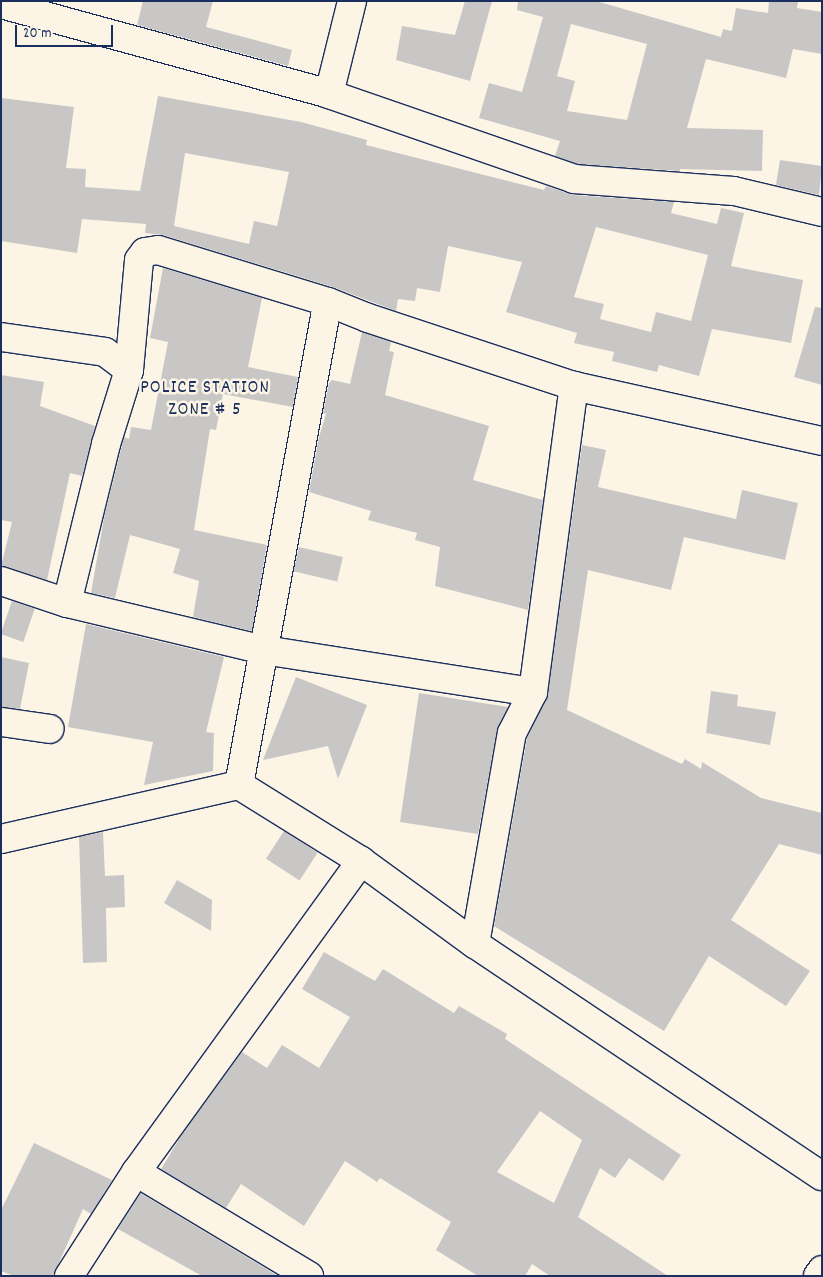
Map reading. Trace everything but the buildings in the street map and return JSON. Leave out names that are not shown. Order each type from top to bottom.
[{"type":"street","points":[[329,94],[352,1]]},
{"type":"street","points":[[1,4],[329,94],[574,179],[734,191],[822,212]]},
{"type":"street","points":[[67,603],[106,444],[129,370],[139,260],[145,252],[158,250],[328,302],[368,318],[574,386],[822,441]]},
{"type":"street","points":[[239,785],[328,302]]},
{"type":"street","points":[[1,336],[105,352],[129,370]]},
{"type":"street","points":[[476,944],[512,733],[533,692],[574,386]]},
{"type":"street","points":[[1,581],[67,603],[264,650],[533,692]]},
{"type":"street","points":[[1,722],[50,729]]},
{"type":"street","points":[[1,840],[239,785],[361,861],[476,944],[822,1176]]},
{"type":"street","points":[[68,1276],[136,1172],[361,861]]},
{"type":"street","points":[[136,1172],[309,1276]]},
{"type":"street","points":[[818,1276],[822,1270]]},
{"type":"district","name":"POLICE STATION ZONE # 5","points":[[205,400]]}]
